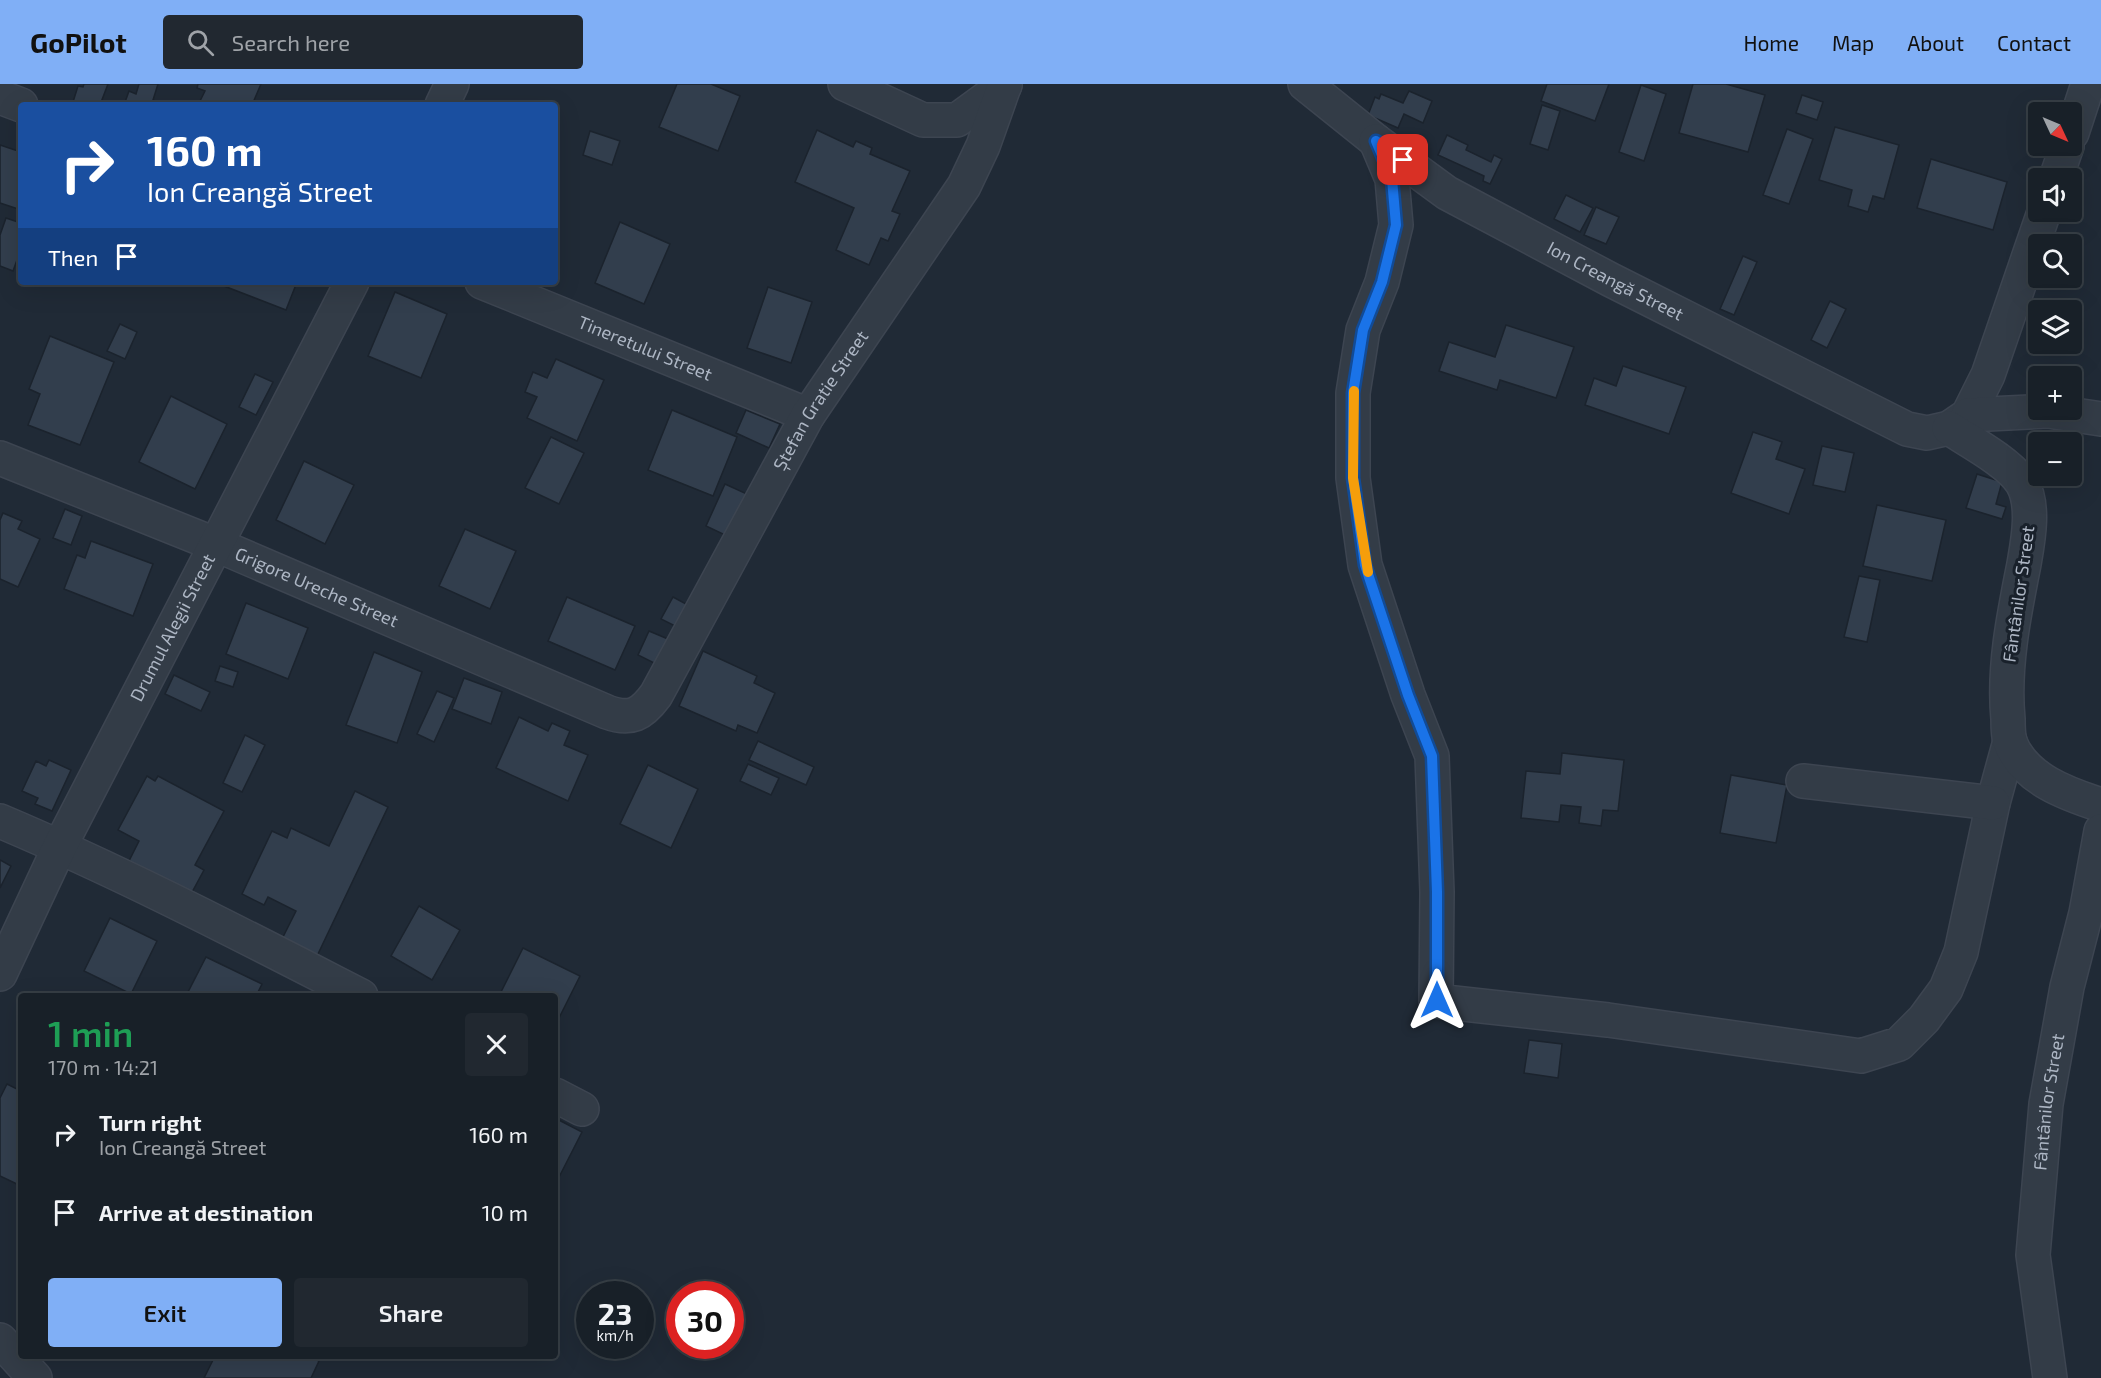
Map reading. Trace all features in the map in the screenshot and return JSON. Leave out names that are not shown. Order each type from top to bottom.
[{"type":"street","points":[[443,102],[452,84]]},
{"type":"street","points":[[845,84],[923,120],[957,120],[1005,85]]},
{"type":"street","points":[[2082,102],[2088,84]]},
{"type":"street","name":"Ștefan Gratie Street","points":[[633,715],[645,709],[656,695],[808,415],[964,186],[983,146],[1005,85]]},
{"type":"street","name":"Ion Creangă Street","points":[[1324,90],[1376,141],[1447,193],[1622,285],[1907,429],[1927,433],[1959,421],[2048,411],[2101,419]]},
{"type":"street","points":[[0,98],[18,104]]},
{"type":"street","points":[[1376,141],[1392,179],[1396,225],[1382,282],[1363,330],[1353,393],[1353,478],[1365,565],[1408,695],[1432,756],[1437,892],[1437,1000],[1608,1020],[1861,1056],[1899,1044],[1924,1019],[1946,988],[1961,952],[1993,803],[2010,741]]},
{"type":"street","points":[[1959,421],[1988,375],[2041,222]]},
{"type":"street","name":"Drumul Alegii Street","points":[[0,974],[60,846],[218,545],[350,285]]},
{"type":"street","name":"Tineretului Street","points":[[489,285],[808,415]]},
{"type":"street","name":"Fântânilor Street","points":[[1959,421],[2022,483],[2029,507],[2029,536],[2015,609],[2006,695],[2010,741],[2023,763],[2048,784],[2072,796],[2101,805]]},
{"type":"street","name":"Grigore Ureche Street","points":[[0,458],[218,545],[607,712],[617,716],[633,715]]},
{"type":"street","points":[[1803,781],[1993,803]]},
{"type":"street","points":[[0,821],[60,846],[355,993]]},
{"type":"street","name":"Fântânilor Street","points":[[2050,1378],[2033,1255],[2046,1104],[2067,987],[2086,913],[2101,831]]},
{"type":"street","points":[[0,1340],[35,1378]]},
{"type":"building","points":[[84,84],[108,84],[101,102],[73,102],[78,86],[83,87]]},
{"type":"building","points":[[139,84],[158,84],[153,100],[158,102],[125,102],[129,91],[136,94]]},
{"type":"building","points":[[198,84],[261,84],[253,102],[200,102],[205,91],[197,88]]},
{"type":"building","points":[[677,84],[711,84],[740,96],[718,151],[659,127]]},
{"type":"building","points":[[1547,84],[1609,84],[1595,121],[1541,101]]},
{"type":"building","points":[[1693,84],[1726,84],[1765,95],[1748,152],[1679,133]]},
{"type":"building","points":[[1641,85],[1666,94],[1644,161],[1619,152]]},
{"type":"building","points":[[1409,91],[1432,101],[1423,123],[1404,114],[1398,128],[1368,115],[1375,97],[1379,99],[1381,94],[1403,103]]},
{"type":"building","points":[[1802,95],[1823,102],[1817,120],[1796,113]]},
{"type":"building","points":[[1542,105],[1560,111],[1548,150],[1530,144]]},
{"type":"building","points":[[1835,127],[1899,145],[1884,199],[1873,196],[1868,212],[1848,206],[1852,190],[1819,180]]},
{"type":"building","points":[[1787,129],[1813,139],[1789,204],[1763,195]]},
{"type":"building","points":[[817,130],[853,147],[856,141],[872,148],[870,154],[910,171],[892,211],[900,214],[888,241],[881,238],[869,265],[836,250],[854,208],[795,182]]},
{"type":"building","points":[[590,131],[620,141],[612,165],[583,155]]},
{"type":"building","points":[[1447,135],[1468,145],[1466,150],[1491,162],[1494,155],[1502,159],[1490,184],[1483,181],[1484,176],[1438,155]]},
{"type":"building","points":[[0,145],[18,151],[18,209],[0,203]]},
{"type":"building","points":[[1931,159],[2007,182],[1993,230],[1917,208]]},
{"type":"building","points":[[1566,195],[1593,208],[1580,232],[1554,219]]},
{"type":"building","points":[[1596,207],[1619,217],[1606,244],[1584,235]]},
{"type":"building","points":[[6,218],[18,222],[18,257],[13,271],[0,266],[0,235]]},
{"type":"building","points":[[620,222],[670,244],[644,304],[595,283]]},
{"type":"building","points":[[1743,256],[1757,262],[1734,315],[1720,309]]},
{"type":"building","points":[[224,285],[296,285],[286,310]]},
{"type":"building","points":[[768,287],[812,302],[791,363],[747,348]]},
{"type":"building","points":[[395,292],[447,314],[421,378],[368,356]]},
{"type":"building","points":[[1830,301],[1846,309],[1827,348],[1811,340]]},
{"type":"building","points":[[120,324],[137,332],[125,359],[107,351]]},
{"type":"building","points":[[1506,325],[1574,347],[1556,398],[1500,380],[1497,390],[1439,371],[1449,342],[1495,357]]},
{"type":"building","points":[[50,336],[114,362],[80,445],[28,425],[40,394],[29,389]]},
{"type":"building","points":[[556,359],[604,380],[577,441],[527,418],[537,397],[525,392],[533,372],[547,378]]},
{"type":"building","points":[[1623,366],[1686,387],[1669,434],[1585,405],[1594,378],[1616,386]]},
{"type":"building","points":[[255,374],[273,382],[256,415],[239,407]]},
{"type":"building","points":[[171,396],[227,424],[195,489],[139,462]]},
{"type":"building","points":[[672,410],[737,437],[713,496],[648,470]]},
{"type":"building","points":[[746,410],[780,424],[769,448],[736,433]]},
{"type":"building","points":[[1753,432],[1782,442],[1776,459],[1805,469],[1789,514],[1731,493]]},
{"type":"building","points":[[551,437],[584,453],[559,504],[525,488]]},
{"type":"building","points":[[1822,446],[1854,453],[1845,492],[1813,485]]},
{"type":"building","points":[[304,461],[354,485],[325,544],[276,520]]},
{"type":"building","points":[[1977,474],[2002,482],[1996,504],[2006,507],[2002,519],[1966,508]]},
{"type":"building","points":[[725,484],[747,494],[727,536],[706,526]]},
{"type":"building","points":[[1877,505],[1946,520],[1932,581],[1863,566]]},
{"type":"building","points":[[65,509],[82,516],[71,545],[53,538]]},
{"type":"building","points":[[3,513],[22,521],[18,529],[40,539],[18,587],[0,579],[0,520]]},
{"type":"building","points":[[465,529],[516,551],[490,609],[439,586]]},
{"type":"building","points":[[91,541],[153,564],[133,616],[64,589],[77,555],[85,558]]},
{"type":"building","points":[[1859,576],[1880,580],[1867,642],[1844,637]]},
{"type":"building","points":[[567,597],[635,626],[615,670],[548,641]]},
{"type":"building","points":[[673,597],[688,605],[677,627],[661,619]]},
{"type":"building","points":[[246,603],[308,628],[288,679],[226,654]]},
{"type":"building","points":[[649,631],[668,639],[656,664],[638,655]]},
{"type":"building","points":[[703,651],[757,676],[754,683],[775,693],[757,733],[738,725],[736,731],[679,706]]},
{"type":"building","points":[[374,652],[422,672],[397,743],[346,725]]},
{"type":"building","points":[[220,666],[238,672],[233,687],[215,681]]},
{"type":"building","points":[[174,675],[210,692],[201,711],[165,694]]},
{"type":"building","points":[[464,678],[502,692],[491,724],[452,709]]},
{"type":"building","points":[[437,691],[454,698],[434,742],[417,734]]},
{"type":"building","points":[[519,717],[548,731],[552,723],[570,731],[564,745],[588,755],[568,801],[496,768]]},
{"type":"building","points":[[245,735],[265,745],[242,792],[223,783]]},
{"type":"building","points":[[758,741],[814,767],[806,785],[749,760]]},
{"type":"building","points":[[1562,753],[1624,760],[1618,811],[1603,810],[1601,826],[1579,823],[1581,807],[1561,805],[1559,822],[1521,818],[1526,771],[1560,774]]},
{"type":"building","points":[[49,760],[71,770],[52,811],[35,804],[38,798],[22,791],[36,761],[46,766]]},
{"type":"building","points":[[748,764],[779,778],[771,795],[740,781]]},
{"type":"building","points":[[648,765],[698,789],[671,848],[620,824]]},
{"type":"building","points":[[1731,775],[1787,785],[1776,843],[1720,833]]},
{"type":"building","points":[[147,776],[155,781],[158,776],[224,811],[195,865],[204,870],[191,894],[129,861],[139,841],[118,830]]},
{"type":"building","points":[[355,791],[388,807],[317,956],[282,939],[296,911],[268,897],[264,905],[242,894],[272,831],[287,838],[291,828],[329,846]]},
{"type":"building","points":[[0,860],[11,866],[0,888]]},
{"type":"building","points":[[419,906],[460,930],[432,980],[391,956]]},
{"type":"building","points":[[110,918],[157,941],[131,993],[84,971]]},
{"type":"building","points":[[523,948],[580,976],[558,1020],[558,993],[500,993]]},
{"type":"building","points":[[206,957],[262,984],[258,993],[188,993]]},
{"type":"building","points":[[1529,1040],[1562,1044],[1558,1078],[1524,1073]]},
{"type":"building","points":[[7,1084],[18,1090],[18,1185],[0,1176],[0,1098]]},
{"type":"building","points":[[558,1120],[582,1132],[558,1179]]},
{"type":"building","points":[[214,1359],[315,1359],[319,1361],[311,1378],[204,1378]]},
{"type":"slow traffic","points":[[1354,391],[1353,478],[1365,565],[1368,572]]},
{"type":"route","points":[[1403,160],[1376,141],[1392,179],[1396,225],[1382,282],[1363,330],[1353,393],[1353,478],[1365,565],[1408,695],[1432,756],[1437,892],[1437,1000]]}]
